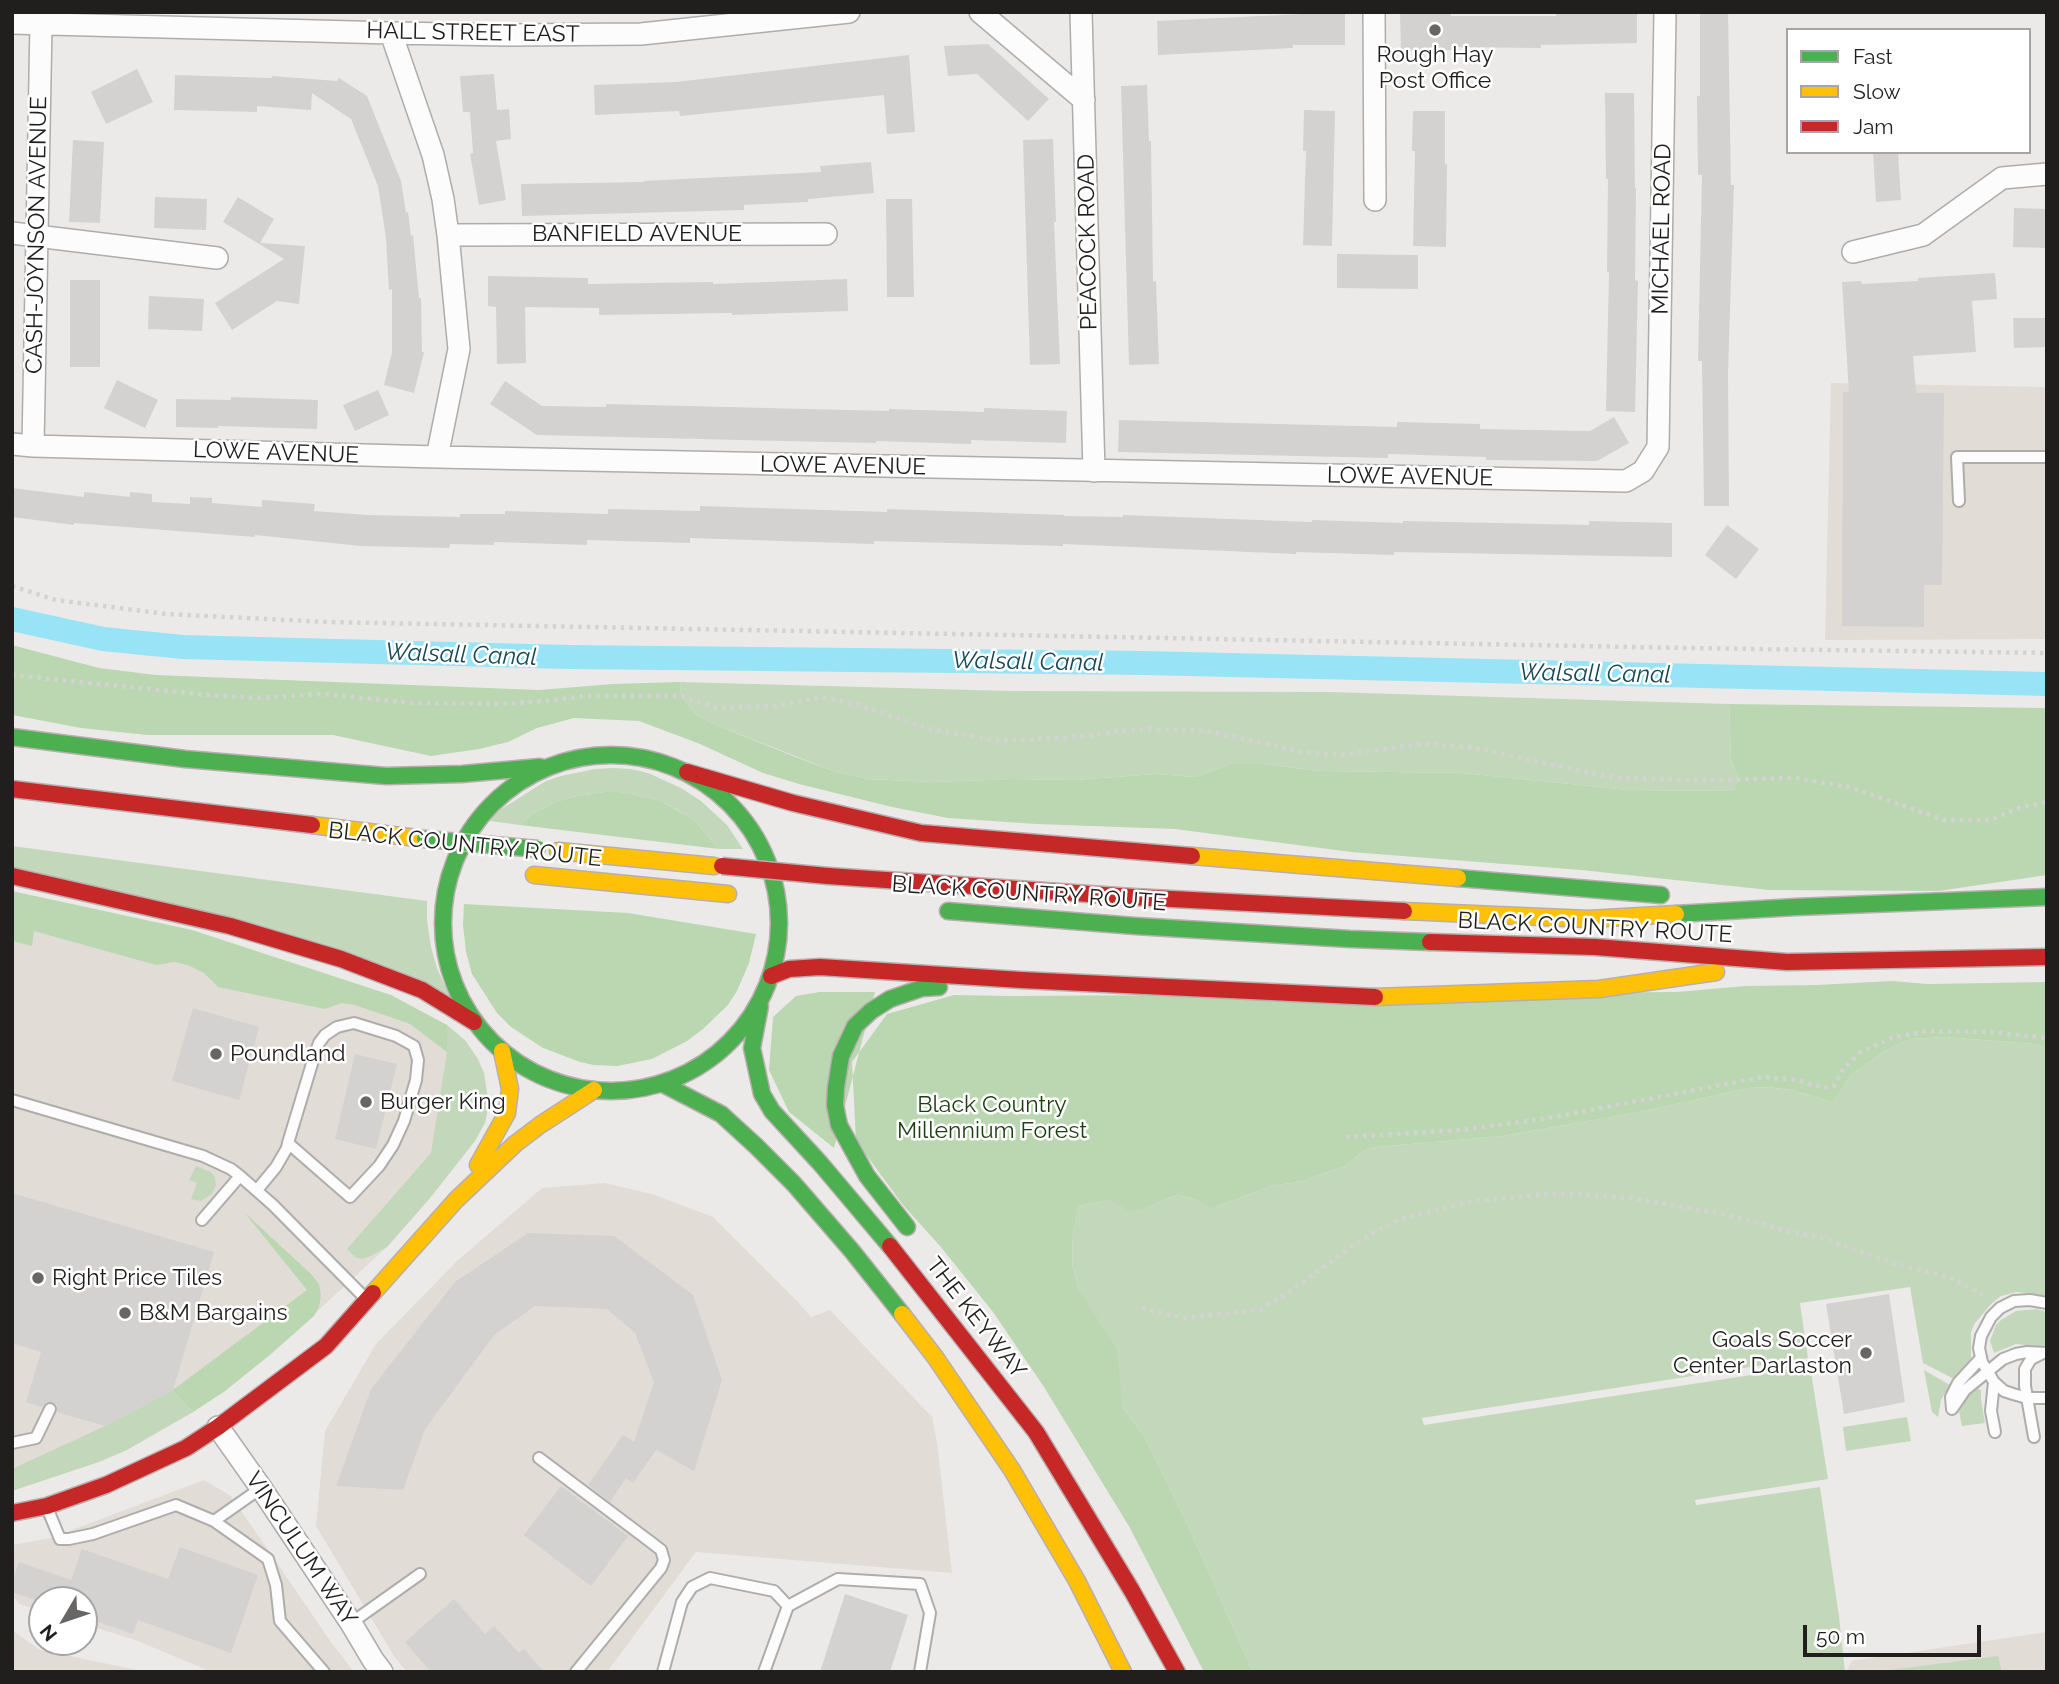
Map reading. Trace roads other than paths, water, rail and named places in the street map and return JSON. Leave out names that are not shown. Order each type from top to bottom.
[{"type":"main road","points":[[12,737],[185,759],[386,776],[462,774],[550,766],[590,755],[616,754],[658,761],[793,803],[921,833],[1796,906]]},
{"type":"main road","points":[[550,766],[523,779],[492,803],[460,847],[444,897],[443,939],[453,981],[461,999],[476,1023],[502,1051],[548,1079],[594,1090],[617,1091],[662,1083],[691,1071],[713,1057],[749,1020],[771,976],[779,922],[769,864],[761,846],[730,803],[687,772]]},
{"type":"main road","name":"BLACK COUNTRY ROUTE","points":[[12,789],[425,839],[828,876],[1174,900],[1589,919],[1796,906],[2047,897]]},
{"type":"main road","name":"BLACK COUNTRY ROUTE","points":[[434,864],[472,869]]},
{"type":"main road","name":"BLACK COUNTRY ROUTE","points":[[528,874],[735,894]]},
{"type":"main road","points":[[12,876],[230,926],[341,959],[422,990],[476,1023]]},
{"type":"main road","points":[[767,897],[793,899]]},
{"type":"main road","name":"BLACK COUNTRY ROUTE","points":[[929,909],[1149,927],[1350,939],[1595,947],[1787,962],[2047,957]]},
{"type":"main road","points":[[771,976],[789,970],[820,967],[1370,997],[1598,989],[1787,962]]},
{"type":"main road","points":[[918,1241],[867,1176],[839,1125],[835,1105],[841,1056],[855,1026],[890,999],[922,988],[1021,980]]},
{"type":"main road","name":"THE KEYWAY","points":[[761,999],[752,1048],[762,1094],[772,1111],[820,1163],[916,1277],[1035,1432],[1132,1591],[1177,1672]]},
{"type":"main road","points":[[456,1200],[507,1113],[510,1089],[502,1051]]},
{"type":"main road","points":[[662,1083],[721,1114],[794,1184],[852,1251],[935,1357],[1012,1470],[1077,1581],[1123,1672]]},
{"type":"main road","points":[[12,1513],[47,1506],[106,1485],[186,1448],[218,1427],[326,1346],[456,1200],[515,1144],[594,1090]]},
{"type":"main road","points":[[1012,1377],[1035,1432]]},
{"type":"street","name":"HALL STREET EAST","points":[[12,23],[391,33],[641,34],[722,19],[849,12]]},
{"type":"street","points":[[980,12],[1084,100]]},
{"type":"street","name":"PEACOCK ROAD","points":[[1081,12],[1094,471]]},
{"type":"street","points":[[1374,12],[1375,200]]},
{"type":"street","name":"MICHAEL ROAD","points":[[1658,447],[1665,12]]},
{"type":"street","name":"CASH-JOYNSON AVENUE","points":[[22,445],[36,235],[41,24]]},
{"type":"street","points":[[391,33],[433,155],[448,235],[459,349],[437,457]]},
{"type":"street","points":[[1853,252],[1923,235],[2002,178],[2047,174]]},
{"type":"street","points":[[12,233],[217,258]]},
{"type":"street","name":"BANFIELD AVENUE","points":[[448,235],[826,233]]},
{"type":"street","name":"LOWE AVENUE","points":[[22,445],[437,457],[1626,481],[1643,471],[1658,447]]},
{"type":"street","name":"VINCULUM WAY","points":[[218,1427],[382,1672]]},
{"type":"lane","points":[[1959,501],[1958,457],[2047,457]]},
{"type":"lane","points":[[257,1190],[276,1167],[288,1143],[316,1050],[325,1035],[337,1027],[354,1023],[396,1036],[414,1046],[418,1060],[416,1080],[404,1121],[393,1146],[379,1166],[350,1197],[288,1143]]},
{"type":"lane","points":[[12,1100],[203,1156],[231,1169],[257,1190],[367,1301]]},
{"type":"lane","points":[[202,1220],[240,1176]]},
{"type":"lane","points":[[2047,1303],[2014,1301],[2000,1308],[1985,1327],[1979,1348],[1986,1371],[2004,1391],[2027,1398],[2047,1398]]},
{"type":"lane","points":[[1981,1358],[1958,1383],[1951,1397],[1952,1409],[1965,1390],[2003,1359],[2027,1352],[2045,1353]]},
{"type":"lane","points":[[2034,1437],[2025,1369],[2031,1359],[2045,1353]]},
{"type":"lane","points":[[1994,1381],[1991,1411],[1995,1432]]},
{"type":"lane","points":[[12,1443],[36,1438],[50,1409]]},
{"type":"lane","points":[[539,1458],[661,1550],[664,1560],[661,1568],[576,1672]]},
{"type":"lane","points":[[214,1521],[261,1488]]},
{"type":"lane","points":[[47,1506],[60,1539],[93,1534],[176,1504],[214,1521],[268,1559],[276,1585],[280,1621],[324,1672]]},
{"type":"lane","points":[[351,1623],[420,1574]]},
{"type":"lane","points":[[663,1672],[682,1602],[692,1587],[709,1578],[774,1591],[788,1606]]},
{"type":"lane","points":[[764,1672],[788,1606],[838,1579],[920,1584],[930,1613],[919,1672]]},
{"type":"waterway","name":"Walsall Canal","points":[[12,619],[103,639],[183,647],[569,657],[1144,663],[2047,684]]},
{"type":"place","name":"Rough Hay Post Office","points":[[1435,30]]},
{"type":"place","name":"Poundland","points":[[216,1054]]},
{"type":"place","name":"Burger King","points":[[366,1102]]},
{"type":"place","name":"Right Price Tiles","points":[[38,1278]]},
{"type":"place","name":"B&M Bargains","points":[[125,1313]]},
{"type":"place","name":"Goals Soccer Center Darlaston","points":[[1866,1353]]},
{"type":"park label","name":"Black Country Millennium Forest","points":[[992,1118]]}]
